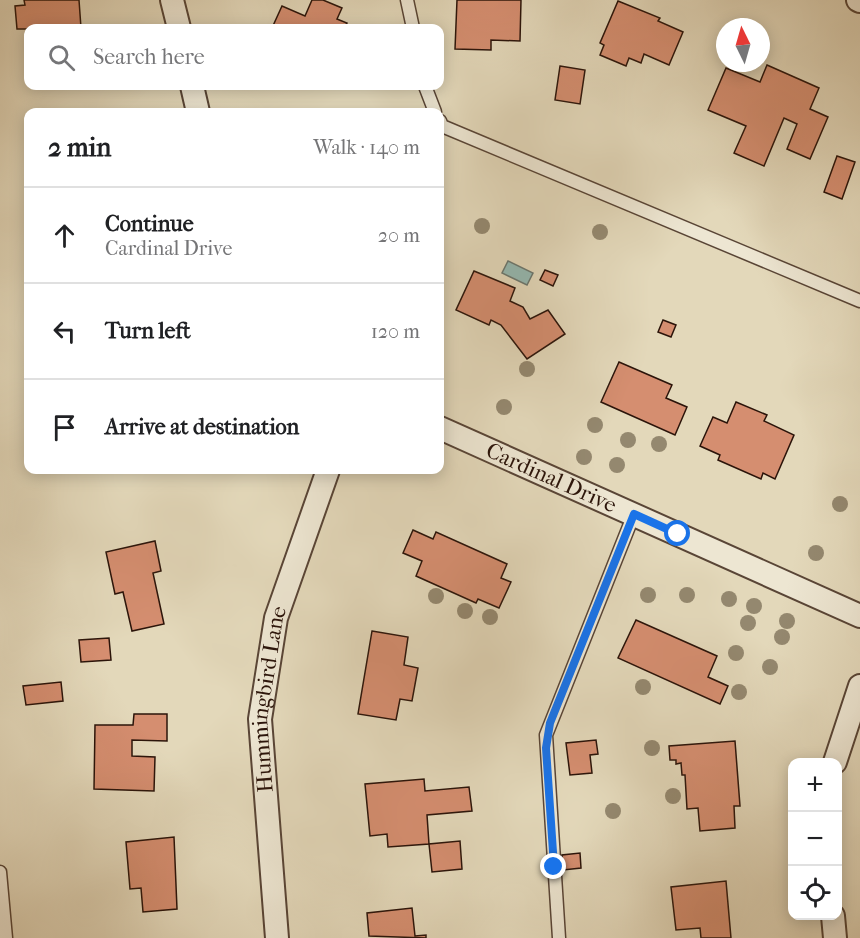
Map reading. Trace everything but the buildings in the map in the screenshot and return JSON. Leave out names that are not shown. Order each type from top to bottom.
[{"type":"street","points":[[172,0],[178,24]]},
{"type":"street","points":[[193,90],[197,108]]},
{"type":"street","name":"Cardinal Drive","points":[[444,430],[860,616]]},
{"type":"street","name":"Hummingbird Lane","points":[[277,938],[260,719],[276,618],[327,474]]},
{"type":"street","points":[[836,758],[860,686]]},
{"type":"street","points":[[833,920],[835,938]]},
{"type":"lane","points":[[407,0],[412,24]]},
{"type":"lane","points":[[427,90],[433,108]]},
{"type":"lane","points":[[444,127],[860,301]]},
{"type":"lane","points":[[560,938],[546,735],[634,514]]},
{"type":"lane","points":[[0,872],[6,938]]},
{"type":"water","points":[[508,261],[533,273],[527,285],[502,273]]},
{"type":"route","points":[[554,867],[546,748],[546,735],[550,723],[634,514],[678,534]]}]
